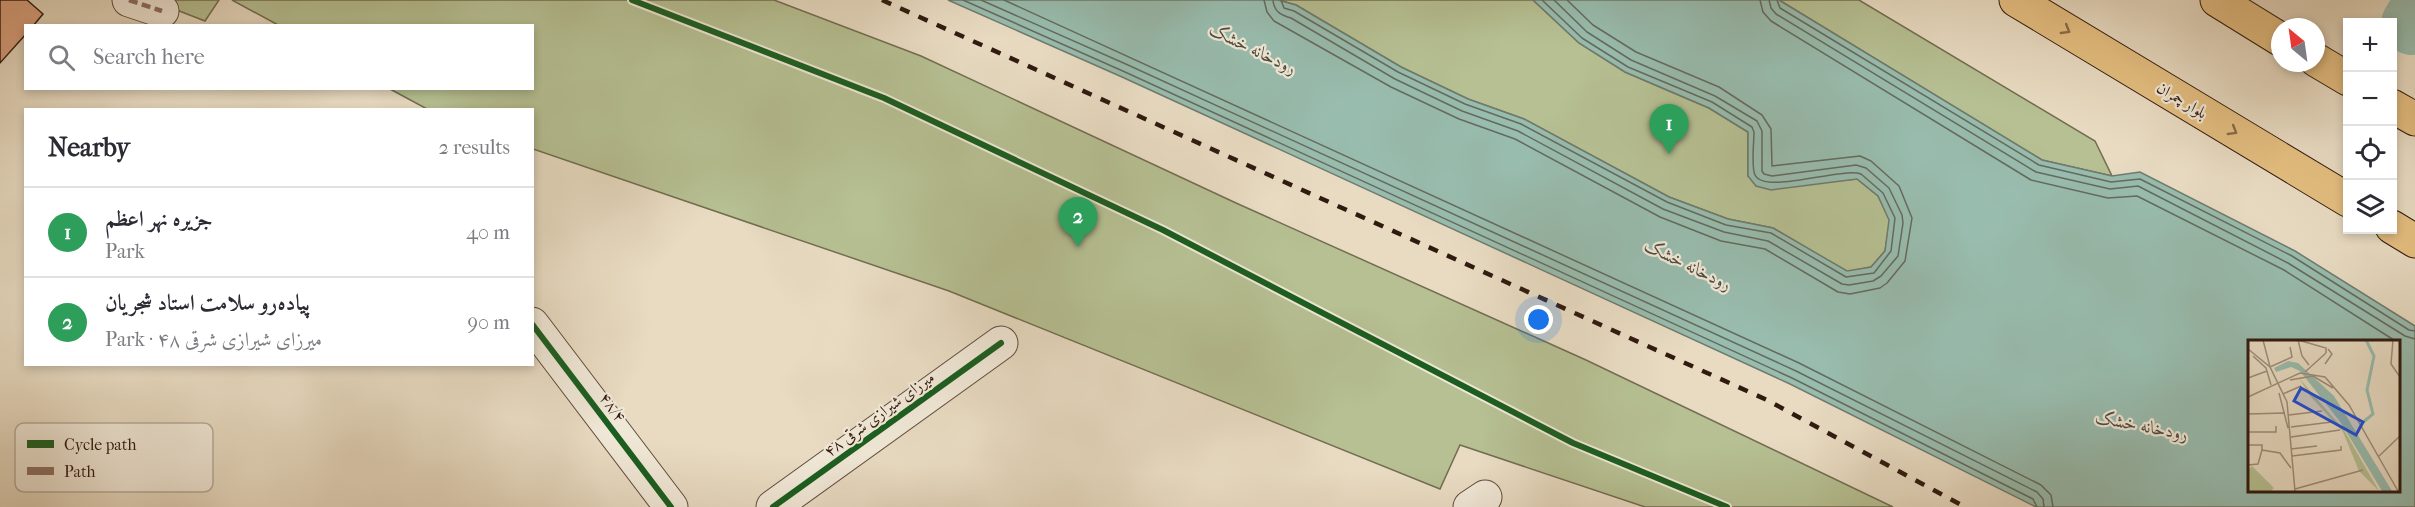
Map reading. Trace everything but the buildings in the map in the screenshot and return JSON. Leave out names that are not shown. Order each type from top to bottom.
[{"type":"main road","name":"بلوار چمران","points":[[2016,0],[2343,197]]},
{"type":"main road","points":[[2217,0],[2271,33]]},
{"type":"main road","points":[[2325,65],[2343,76]]},
{"type":"main road","points":[[2397,109],[2415,119]]},
{"type":"main road","points":[[2397,230],[2415,241]]},
{"type":"street","points":[[129,0],[162,11]]},
{"type":"street","name":"۴۸/۴","points":[[534,327],[671,507]]},
{"type":"street","name":"۴۸ میرزای شیرازی شرقی","points":[[773,507],[1001,343]]},
{"type":"shaded area","points":[[151,0],[219,0],[205,21]]},
{"type":"shaded area","points":[[232,0],[774,0],[921,56],[1236,203],[1586,360],[1893,507],[1645,507],[1460,445],[1440,489],[949,291],[534,149],[534,108],[425,108],[392,90],[534,90],[534,24],[276,24]]},
{"type":"shaded area","points":[[1278,0],[1533,0],[1579,43],[1625,72],[1709,108],[1748,132],[1748,176],[1833,181],[1857,179],[1878,196],[1890,220],[1885,251],[1871,267],[1847,272],[1773,228],[1728,219],[1669,197],[1524,119],[1468,99],[1401,67],[1296,5]]},
{"type":"shaded area","points":[[1779,0],[1859,0],[2095,141],[2112,176],[2042,160]]},
{"type":"water","name":"رودخانه خشک","points":[[948,0],[1278,0],[1296,5],[1401,67],[1468,99],[1524,119],[1669,197],[1728,219],[1773,228],[1847,271],[1871,267],[1885,251],[1889,220],[1878,196],[1857,179],[1771,190],[1756,186],[1748,176],[1748,132],[1709,108],[1625,72],[1579,43],[1533,0],[1779,0],[2042,160],[2112,176],[2140,172],[2295,251],[2415,326],[2415,507],[2036,507],[1790,384],[1122,77]]},
{"type":"waterway","points":[[2412,24],[2415,19]]},
{"type":"railway","points":[[882,0],[1767,400],[1965,507]]},
{"type":"marked path","points":[[129,0],[162,11]]},
{"type":"cycle path","points":[[632,0],[884,98],[1163,230],[1573,443],[1727,507]]},
{"type":"cycle path","points":[[534,327],[671,507]]},
{"type":"cycle path","points":[[773,507],[1001,343]]},
{"type":"place","name":"جزیره نهر اعظم","points":[[1669,154]]},
{"type":"place","name":"پیاده‌رو سلامت استاد شجریان","points":[[1078,247]]}]
